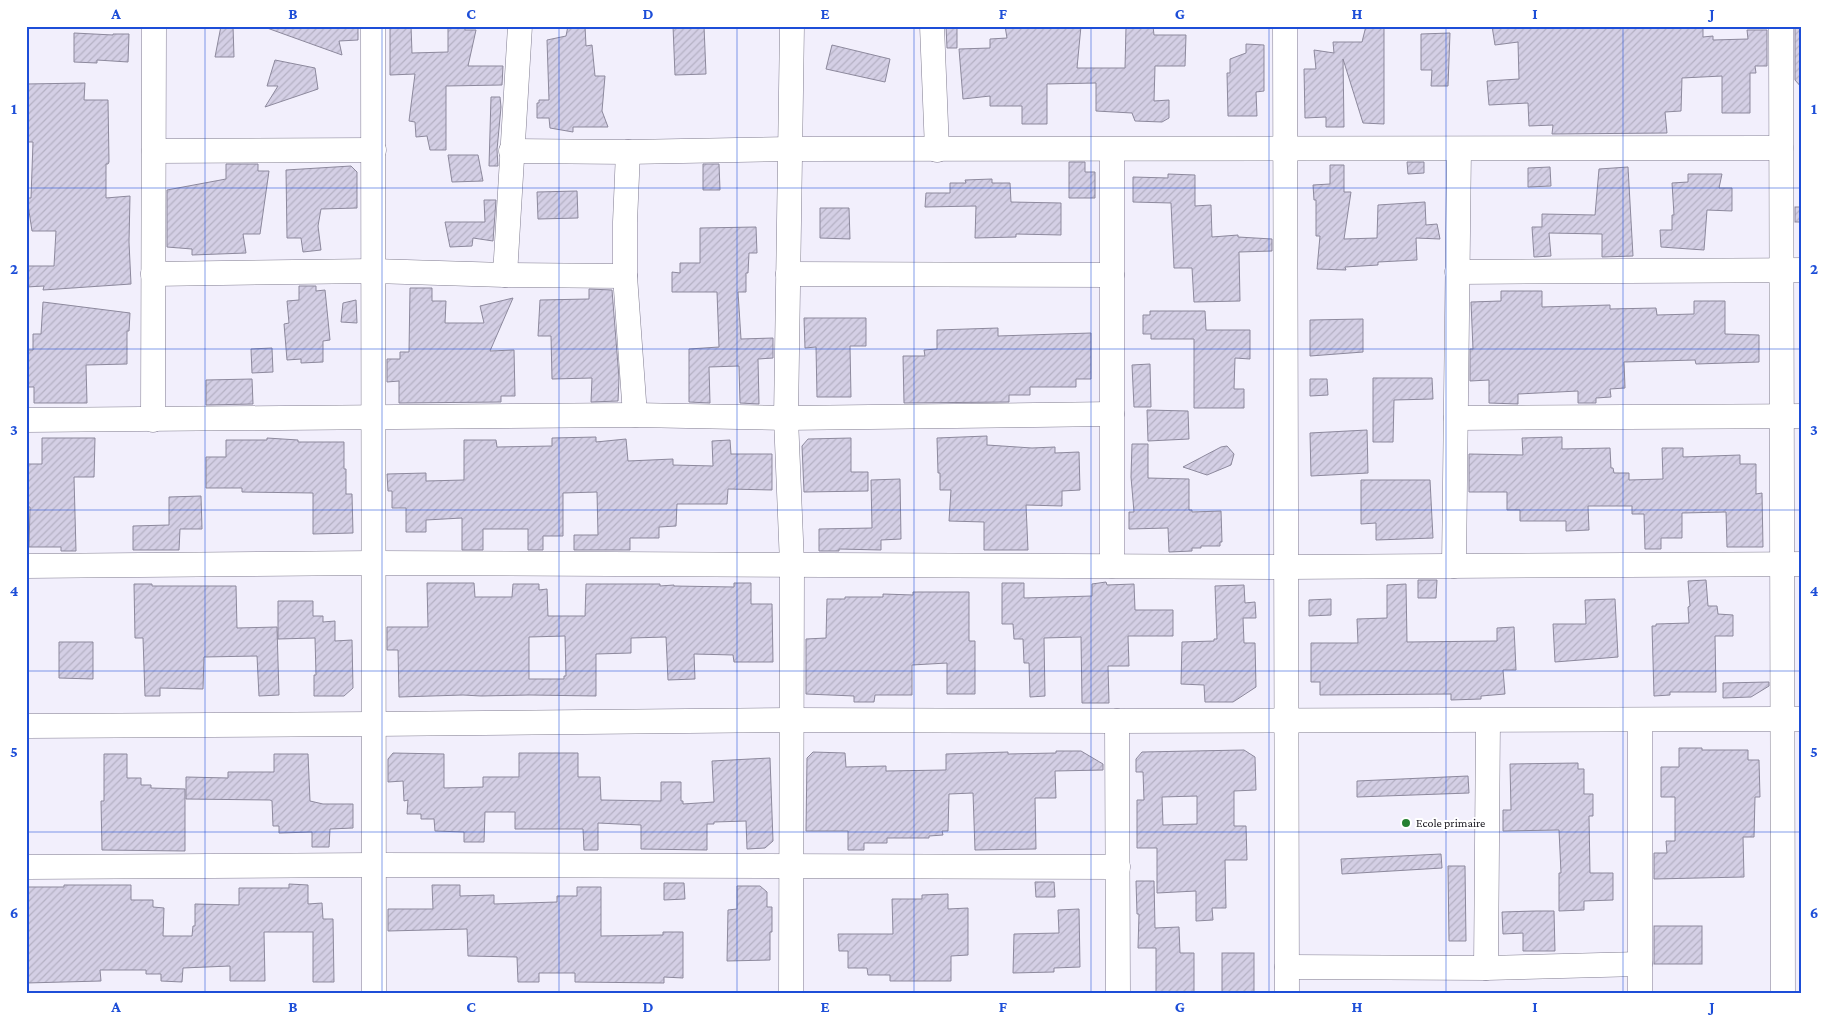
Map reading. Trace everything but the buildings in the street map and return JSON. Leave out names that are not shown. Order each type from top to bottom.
[{"type":"street","points":[[153,420],[154,26]]},
{"type":"street","points":[[374,26],[374,994]]},
{"type":"street","points":[[505,275],[520,26]]},
{"type":"street","points":[[791,994],[792,564],[786,418],[792,26]]},
{"type":"street","points":[[932,26],[937,150]]},
{"type":"street","points":[[1285,26],[1287,994]]},
{"type":"street","points":[[1781,26],[1792,92],[1781,148],[1792,270],[1792,719],[1783,994]]},
{"type":"street","points":[[511,151],[1781,148]]},
{"type":"street","points":[[1454,566],[1459,149]]},
{"type":"street","points":[[154,151],[374,150]]},
{"type":"street","points":[[1112,150],[1112,566]]},
{"type":"street","points":[[628,152],[625,276],[635,415]]},
{"type":"street","points":[[1458,272],[1792,270]]},
{"type":"street","points":[[153,274],[374,271],[625,276]]},
{"type":"street","points":[[788,274],[1112,275]]},
{"type":"street","points":[[26,420],[635,415],[786,418],[1112,414]]},
{"type":"street","points":[[1456,418],[1792,416]]},
{"type":"street","points":[[26,566],[374,563],[1286,567],[1792,564]]},
{"type":"street","points":[[26,726],[792,720],[1488,721],[1792,719]]},
{"type":"street","points":[[1640,720],[1640,994]]},
{"type":"street","points":[[1117,721],[1118,994]]},
{"type":"street","points":[[1486,968],[1488,721]]},
{"type":"street","points":[[26,867],[374,865],[1118,867]]},
{"type":"street","points":[[1287,967],[1486,968],[1640,964]]},
{"type":"place","name":"Ecole primaire","points":[[1406,823]]}]
